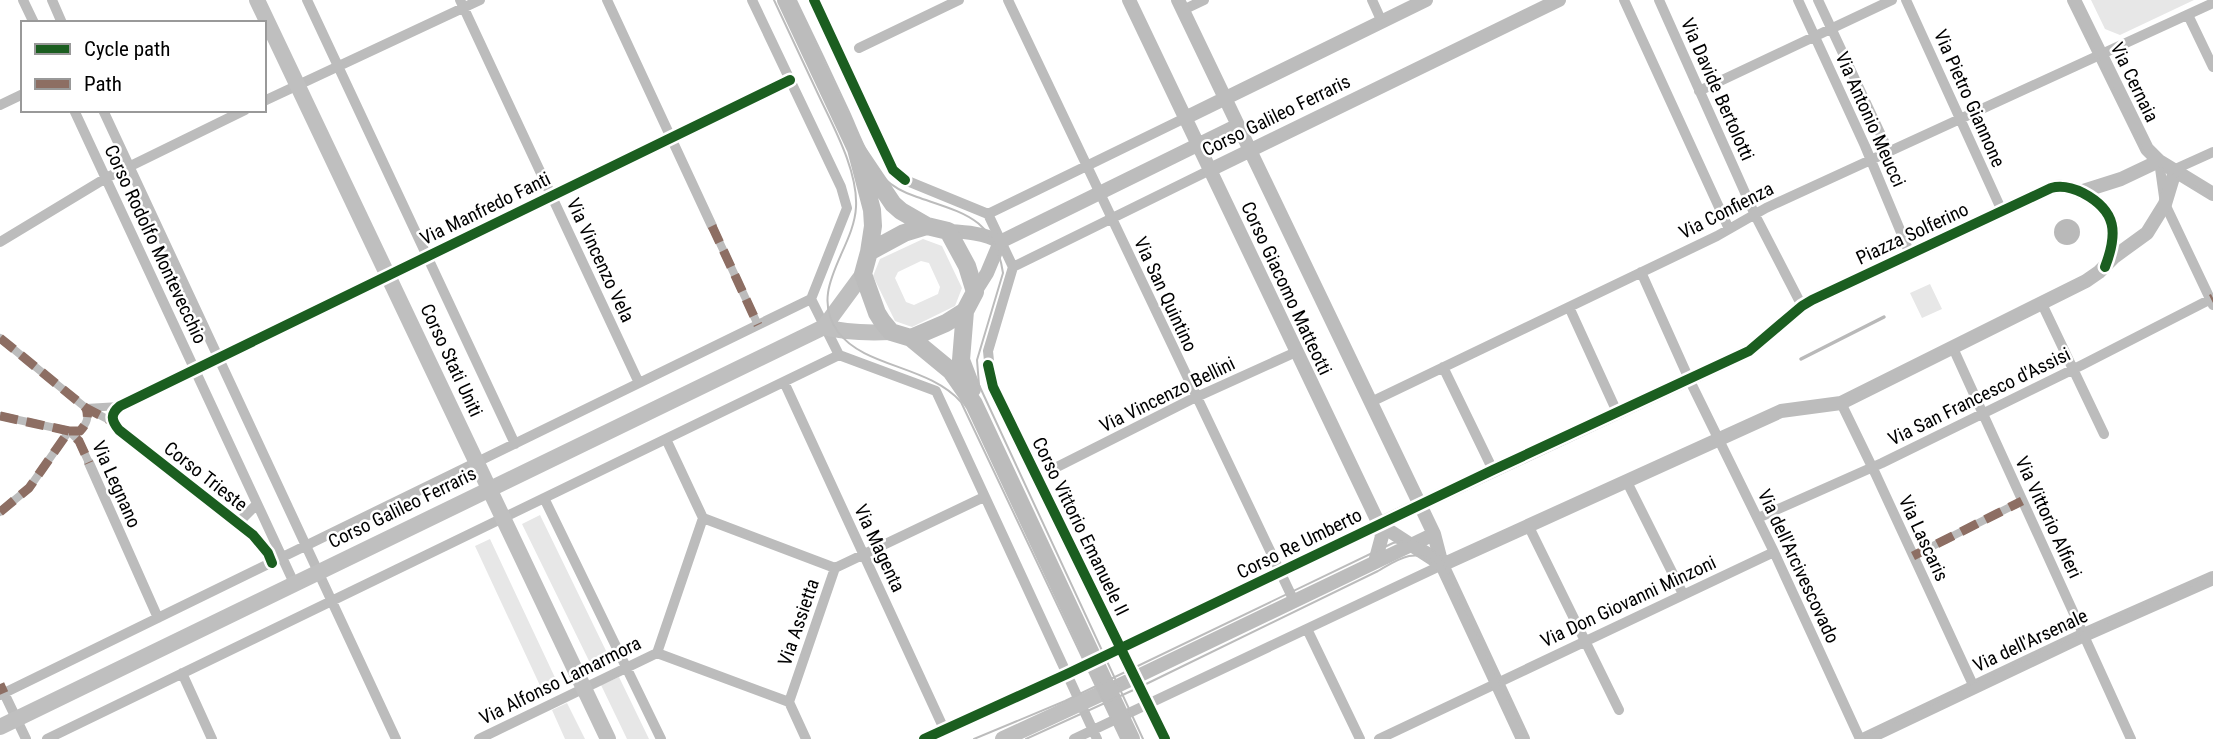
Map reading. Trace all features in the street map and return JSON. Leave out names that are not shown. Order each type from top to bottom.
[{"type":"main road","name":"Corso Stati Uniti","points":[[257,0],[608,739]]},
{"type":"main road","points":[[786,0],[856,149],[901,211],[927,226],[947,231],[967,267],[975,292],[965,311],[961,360],[972,389],[974,404]]},
{"type":"main road","points":[[856,149],[872,210],[873,226],[863,274],[877,313],[891,332]]},
{"type":"main road","points":[[869,252],[904,233],[927,226]]},
{"type":"main road","name":"Corso Galileo Ferraris","points":[[0,727],[824,327],[863,274]]},
{"type":"main road","points":[[911,338],[946,323],[965,311]]},
{"type":"main road","points":[[824,327],[863,333],[891,332],[911,338],[951,371],[974,404],[1131,739]]},
{"type":"main road","points":[[1003,739],[1109,690]]},
{"type":"street","points":[[23,0],[33,21]]},
{"type":"street","points":[[52,0],[61,21]]},
{"type":"street","name":"Corso Stati Uniti","points":[[307,0],[515,444]]},
{"type":"street","points":[[266,100],[462,4],[480,0]]},
{"type":"street","points":[[607,0],[758,325]]},
{"type":"street","points":[[752,0],[841,187],[847,208],[811,299],[824,327],[839,355],[936,391],[1095,735]]},
{"type":"street","points":[[814,0],[850,53],[893,170],[905,180],[988,214],[1013,267]]},
{"type":"street","points":[[850,53],[959,0]]},
{"type":"street","name":"Via San Quintino","points":[[1009,0],[1294,601]]},
{"type":"street","name":"Corso Giacomo Matteotti","points":[[1129,0],[1379,524]]},
{"type":"street","points":[[1181,5],[1204,0]]},
{"type":"street","points":[[1372,0],[1382,22]]},
{"type":"street","name":"Corso Galileo Ferraris","points":[[988,214],[1426,0]]},
{"type":"street","name":"Corso Galileo Ferraris","points":[[1013,267],[1559,0]]},
{"type":"street","points":[[1624,0],[1729,229]]},
{"type":"street","name":"Via Davide Bertolotti","points":[[1659,0],[1755,215],[1802,306]]},
{"type":"street","name":"Via Antonio Meucci","points":[[1798,0],[1910,254]]},
{"type":"street","name":"Via Antonio Meucci","points":[[1818,0],[1889,152]]},
{"type":"street","points":[[1699,91],[1892,0]]},
{"type":"street","name":"Via Pietro Giannone","points":[[1906,0],[2002,211]]},
{"type":"street","name":"Via Cernaia","points":[[2074,0],[2142,140],[2165,168]]},
{"type":"street","name":"Via Confienza","points":[[1371,402],[1870,159],[1959,121],[2213,3]]},
{"type":"street","name":"Via Vincenzo Vela","points":[[462,4],[639,383]]},
{"type":"street","name":"Corso Giacomo Matteotti","points":[[1181,5],[1434,534],[1442,565],[1523,739]]},
{"type":"street","points":[[2188,15],[2213,67]]},
{"type":"street","name":"Via Manfredo Fanti","points":[[120,406],[790,80]]},
{"type":"street","points":[[0,105],[21,95]]},
{"type":"street","name":"Corso Rodolfo Montevecchio","points":[[75,112],[257,504],[278,561],[294,583]]},
{"type":"street","name":"Corso Rodolfo Montevecchio","points":[[104,112],[396,739]]},
{"type":"street","points":[[0,242],[106,178],[241,112]]},
{"type":"street","name":"Corso Galileo Ferraris","points":[[1000,242],[1238,125]]},
{"type":"street","points":[[2165,168],[2213,152]]},
{"type":"street","points":[[2165,168],[2213,194]]},
{"type":"street","points":[[2165,168],[2165,204],[2212,301]]},
{"type":"street","name":"Piazza Solferino","points":[[1689,379],[1749,351],[1802,306],[2055,187],[2080,191],[2134,174],[2165,168]]},
{"type":"street","points":[[2080,191],[2100,204],[2111,220],[2113,242],[2105,267]]},
{"type":"street","points":[[1074,739],[1095,735],[1121,717],[1442,565],[1781,411],[1841,403],[2086,281],[2147,233],[2165,204]]},
{"type":"street","points":[[947,231],[973,233],[1000,242]]},
{"type":"street","points":[[975,292],[987,273],[1000,242]]},
{"type":"street","name":"Corso Vittorio Emanuele II","points":[[1013,267],[988,351],[993,387],[1045,473],[1121,648],[1165,739]]},
{"type":"street","name":"Via dell'Arcivescovado","points":[[1641,272],[1689,379],[1863,739]]},
{"type":"street","name":"Corso Galileo Ferraris","points":[[1,691],[278,561],[811,299]]},
{"type":"street","name":"Via San Francesco d'Assisi","points":[[1758,519],[2212,301]]},
{"type":"street","points":[[2042,304],[2104,434]]},
{"type":"street","points":[[1569,307],[1617,412]]},
{"type":"street","name":"Corso Trieste","points":[[0,338],[86,408],[113,422],[119,430],[253,535],[278,561]]},
{"type":"street","name":"Via Vittorio Alfieri","points":[[1953,348],[2131,739]]},
{"type":"street","name":"Via Vincenzo Bellini","points":[[1045,473],[1296,352]]},
{"type":"street","points":[[47,739],[839,355]]},
{"type":"street","points":[[1443,367],[1493,470]]},
{"type":"street","name":"Corso Re Umberto","points":[[923,739],[1067,674],[1689,379]]},
{"type":"street","name":"Via Magenta","points":[[784,382],[944,729]]},
{"type":"street","name":"Via Lascaris","points":[[1841,403],[1974,687]]},
{"type":"street","points":[[0,512],[29,488],[69,432],[80,431],[86,424],[86,408],[120,406]]},
{"type":"street","points":[[113,422],[112,415],[120,406]]},
{"type":"street","name":"Via Legnano","points":[[0,416],[69,432],[79,441],[158,618]]},
{"type":"street","points":[[666,439],[703,519],[657,653],[789,702],[806,739]]},
{"type":"street","points":[[1627,482],[1683,594]]},
{"type":"street","points":[[835,568],[984,497]]},
{"type":"street","points":[[544,498],[661,739]]},
{"type":"street","points":[[1913,556],[2022,502]]},
{"type":"street","name":"Corso Trieste","points":[[238,523],[257,504]]},
{"type":"street","name":"Via Assietta","points":[[703,519],[835,568],[789,702]]},
{"type":"street","points":[[1379,524],[1442,565]]},
{"type":"street","name":"Corso Re Umberto","points":[[1375,562],[1382,536],[1379,524]]},
{"type":"street","points":[[1530,527],[1619,710]]},
{"type":"street","points":[[1109,690],[1434,534]]},
{"type":"street","name":"Via Don Giovanni Minzoni","points":[[1379,739],[1774,552]]},
{"type":"street","name":"Via dell'Arsenale","points":[[1863,739],[2084,635],[2213,578]]},
{"type":"street","points":[[1307,629],[1360,739]]},
{"type":"street","name":"Via Alfonso Lamarmora","points":[[479,739],[657,653]]},
{"type":"street","points":[[182,673],[212,739]]},
{"type":"street","points":[[1,691],[26,739]]},
{"type":"shaded area","points":[[2091,0],[2194,0],[2120,35],[2105,29]]},
{"type":"shaded area","points":[[2067,219],[2077,222],[2080,232],[2077,242],[2067,245],[2057,242],[2054,232],[2057,222]]},
{"type":"shaded area","points":[[923,239],[942,246],[962,288],[955,306],[912,327],[895,321],[873,276],[880,259]],"holes":[[[921,261],[929,263],[940,287],[938,294],[914,305],[906,302],[895,278],[898,272]]]},
{"type":"shaded area","points":[[1930,284],[1942,309],[1922,318],[1910,293]]},
{"type":"shaded area","points":[[540,515],[610,659],[592,667],[522,524]]},
{"type":"shaded area","points":[[490,539],[558,684],[543,692],[475,546]]},
{"type":"shaded area","points":[[619,677],[649,739],[627,739],[601,685]]},
{"type":"shaded area","points":[[567,703],[585,739],[565,739],[552,710]]},
{"type":"waterway","points":[[1801,359],[1884,317]]},
{"type":"tram line","points":[[774,0],[838,136],[856,193],[853,223],[830,285],[827,300],[830,316],[838,332],[850,344],[864,353],[932,381],[961,402],[1121,739]]},
{"type":"tram line","points":[[796,0],[864,147],[879,172],[900,190],[974,220],[993,240],[1003,273],[977,360],[979,385],[1143,739]]},
{"type":"tram line","points":[[2070,0],[2143,150],[2160,167],[2213,197]]},
{"type":"tram line","points":[[974,739],[1065,701],[1393,543],[1407,541],[1432,549],[1442,559],[1526,739]]},
{"type":"tram line","points":[[1026,739],[1140,687],[1399,559],[1414,555],[1436,564]]},
{"type":"tram line","points":[[1858,739],[2083,633],[2213,576]]},
{"type":"marked path","points":[[712,226],[758,325]]},
{"type":"marked path","points":[[0,338],[86,408],[113,422]]},
{"type":"marked path","points":[[69,431],[80,431],[86,423],[86,408]]},
{"type":"marked path","points":[[0,416],[69,431],[79,441],[89,463]]},
{"type":"marked path","points":[[0,512],[29,488],[69,431]]},
{"type":"marked path","points":[[1913,556],[2022,501]]},
{"type":"marked path","points":[[0,684],[4,693]]},
{"type":"cycle path","points":[[814,0],[893,170],[905,180]]},
{"type":"cycle path","points":[[272,563],[268,553],[253,535],[119,430],[114,423],[114,412],[120,406],[790,80]]},
{"type":"cycle path","points":[[924,739],[1749,351],[1812,300],[2051,188],[2075,190],[2103,207],[2112,224],[2113,233],[2105,267]]},
{"type":"cycle path","points":[[988,365],[993,387],[1165,739]]}]
